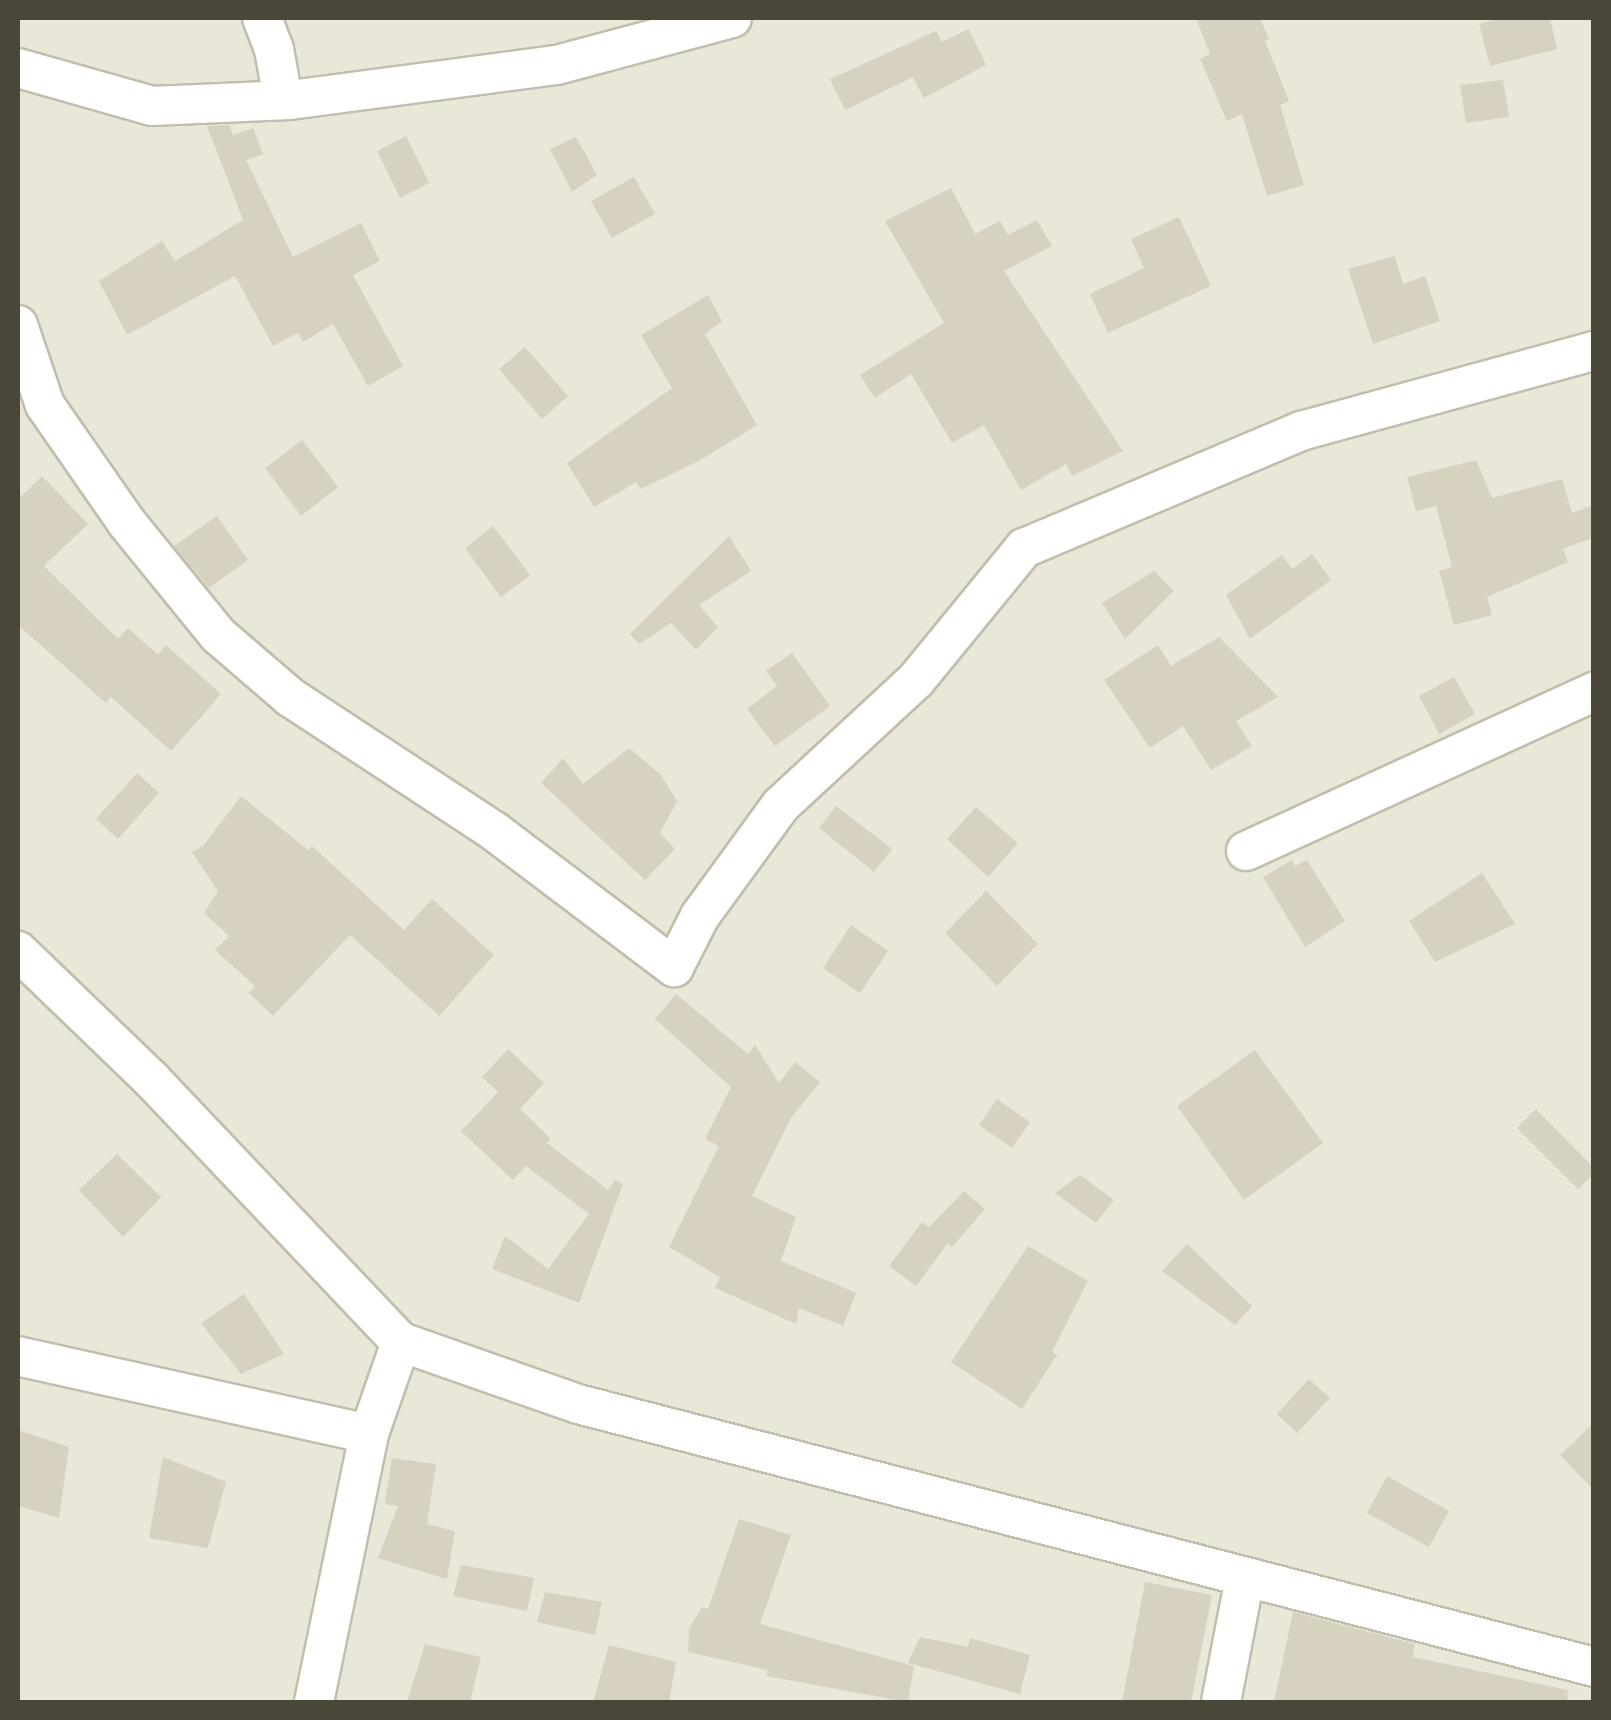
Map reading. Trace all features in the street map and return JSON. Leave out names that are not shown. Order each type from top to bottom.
[{"type":"street","points":[[262,18],[274,49],[283,99]]},
{"type":"street","points":[[18,68],[152,106],[283,99],[558,66],[732,18]]},
{"type":"street","points":[[18,325],[45,405],[127,523],[218,635],[290,697],[494,831],[674,968],[700,916],[781,805],[916,680],[1024,548],[1301,431],[1594,351]]},
{"type":"street","points":[[1246,851],[1594,692]]},
{"type":"street","points":[[18,950],[151,1080],[402,1342],[578,1404],[1594,1667]]},
{"type":"street","points":[[314,1702],[369,1434],[402,1342]]},
{"type":"street","points":[[18,1356],[369,1434]]},
{"type":"street","points":[[1220,1702],[1245,1577]]},
{"type":"shaded area","points":[[18,18],[1593,18],[1593,1702],[18,1702]]},
{"type":"building","points":[[1196,18],[1260,18],[1289,101],[1280,105],[1304,185],[1267,196],[1242,114],[1227,121],[1200,59],[1210,54]]},
{"type":"building","points":[[1505,18],[1550,18],[1557,49],[1490,66],[1479,24]]},
{"type":"building","points":[[969,29],[986,65],[924,98],[913,77],[845,110],[830,79],[936,31],[942,42]]},
{"type":"building","points":[[1503,80],[1509,117],[1466,123],[1460,85]]},
{"type":"building","points":[[229,125],[233,135],[253,128],[263,154],[246,160],[293,257],[361,223],[380,261],[353,275],[403,366],[368,386],[333,324],[303,342],[298,333],[273,346],[235,276],[127,335],[99,281],[162,241],[175,261],[243,220],[207,126]]},
{"type":"building","points":[[406,136],[429,183],[400,198],[377,151]]},
{"type":"building","points":[[576,137],[597,175],[572,192],[550,149]]},
{"type":"building","points":[[634,177],[655,214],[612,238],[591,201]]},
{"type":"building","points":[[951,188],[975,234],[1000,221],[1008,235],[1037,220],[1052,246],[1004,271],[1123,451],[1072,476],[1066,464],[1021,490],[984,425],[952,443],[911,374],[875,398],[860,375],[944,323],[885,221]]},
{"type":"building","points":[[1179,217],[1211,286],[1108,333],[1090,294],[1144,268],[1131,239]]},
{"type":"building","points":[[1395,256],[1403,284],[1425,276],[1440,321],[1373,344],[1348,269]]},
{"type":"building","points":[[708,295],[722,321],[705,334],[757,425],[699,461],[640,489],[636,482],[594,507],[567,463],[672,388],[641,335]]},
{"type":"building","points":[[525,347],[568,396],[542,419],[499,369]]},
{"type":"building","points":[[302,440],[338,487],[301,516],[265,468]]},
{"type":"building","points":[[1476,460],[1492,498],[1562,479],[1572,513],[1594,505],[1594,537],[1563,549],[1568,562],[1487,597],[1492,615],[1454,625],[1439,571],[1452,567],[1436,506],[1416,511],[1407,477]]},
{"type":"building","points":[[42,476],[88,524],[44,566],[118,639],[128,628],[158,655],[166,645],[221,694],[171,751],[111,697],[106,703],[18,625],[18,500]]},
{"type":"building","points":[[217,516],[248,560],[209,588],[174,546]]},
{"type":"building","points":[[493,526],[530,575],[501,597],[465,548]]},
{"type":"building","points":[[729,536],[751,571],[699,605],[718,627],[696,650],[671,623],[639,644],[630,634]]},
{"type":"building","points":[[1312,554],[1331,580],[1250,639],[1226,595],[1282,555],[1292,569]]},
{"type":"building","points":[[1154,571],[1174,591],[1125,639],[1102,603]]},
{"type":"building","points":[[1219,637],[1278,697],[1236,721],[1252,746],[1211,770],[1183,726],[1150,748],[1104,680],[1158,645],[1171,666]]},
{"type":"building","points":[[792,653],[830,706],[775,746],[747,709],[777,686],[766,671]]},
{"type":"building","points":[[1454,677],[1475,714],[1439,734],[1419,696]]},
{"type":"building","points":[[629,748],[661,775],[677,801],[660,833],[675,849],[645,880],[541,783],[563,758],[583,784]]},
{"type":"building","points":[[137,773],[159,793],[118,839],[96,819]]},
{"type":"building","points":[[241,796],[308,850],[312,846],[404,930],[432,899],[494,955],[439,1016],[350,935],[273,1016],[249,993],[255,986],[215,950],[229,936],[204,913],[218,891],[192,852],[204,845]]},
{"type":"building","points":[[836,806],[892,849],[874,872],[819,828]]},
{"type":"building","points":[[976,807],[1018,843],[988,877],[947,839]]},
{"type":"building","points":[[1292,860],[1295,866],[1307,860],[1345,921],[1305,947],[1263,877]]},
{"type":"building","points":[[1482,873],[1515,924],[1435,962],[1409,921]]},
{"type":"building","points":[[986,891],[1038,944],[997,986],[945,933]]},
{"type":"building","points":[[851,925],[888,951],[860,993],[823,968]]},
{"type":"building","points":[[676,994],[748,1054],[755,1045],[779,1083],[795,1062],[820,1082],[791,1118],[752,1196],[796,1217],[781,1261],[856,1293],[843,1326],[799,1308],[796,1324],[715,1288],[720,1277],[669,1247],[719,1146],[705,1139],[731,1087],[655,1019]]},
{"type":"building","points":[[508,1049],[544,1083],[520,1109],[551,1139],[547,1143],[608,1190],[615,1180],[623,1184],[579,1303],[492,1269],[505,1236],[548,1269],[589,1214],[526,1166],[513,1180],[461,1131],[498,1092],[482,1077]]},
{"type":"building","points":[[1255,1050],[1323,1143],[1244,1200],[1177,1106]]},
{"type":"building","points":[[997,1099],[1030,1122],[1012,1148],[979,1125]]},
{"type":"building","points":[[1536,1109],[1594,1168],[1594,1174],[1578,1189],[1517,1128]]},
{"type":"building","points":[[117,1154],[161,1197],[123,1237],[79,1190]]},
{"type":"building","points":[[1080,1175],[1114,1200],[1096,1223],[1055,1193]]},
{"type":"building","points":[[964,1191],[985,1209],[952,1247],[948,1243],[916,1286],[889,1266],[922,1222],[929,1227]]},
{"type":"building","points":[[1187,1244],[1252,1306],[1235,1325],[1162,1271]]},
{"type":"building","points":[[1028,1246],[1088,1281],[1052,1352],[1057,1355],[1022,1409],[951,1362]]},
{"type":"building","points":[[244,1294],[284,1354],[241,1374],[201,1323]]},
{"type":"building","points":[[1309,1379],[1330,1398],[1297,1433],[1277,1414]]},
{"type":"building","points":[[1594,1423],[1594,1490],[1560,1455]]},
{"type":"building","points":[[18,1430],[69,1447],[59,1518],[18,1506]]},
{"type":"building","points":[[163,1457],[226,1482],[208,1548],[149,1538]]},
{"type":"building","points":[[392,1458],[436,1464],[427,1524],[455,1531],[447,1579],[378,1558],[398,1506],[385,1504]]},
{"type":"building","points":[[1387,1476],[1449,1511],[1429,1547],[1367,1513]]},
{"type":"building","points":[[739,1519],[791,1535],[760,1624],[914,1666],[908,1702],[766,1676],[768,1670],[688,1652],[689,1629],[702,1607],[708,1609]]},
{"type":"building","points":[[461,1565],[534,1578],[527,1611],[453,1596]]},
{"type":"building","points":[[1145,1582],[1212,1595],[1191,1702],[1122,1702]]},
{"type":"building","points":[[545,1592],[602,1602],[595,1635],[537,1622]]},
{"type":"building","points":[[1293,1612],[1415,1644],[1413,1657],[1568,1690],[1567,1702],[1274,1702]]},
{"type":"building","points":[[920,1637],[968,1647],[970,1638],[1030,1655],[1020,1694],[908,1663]]},
{"type":"building","points":[[425,1644],[481,1657],[470,1702],[407,1702]]},
{"type":"building","points":[[609,1645],[676,1662],[669,1702],[593,1702]]}]
